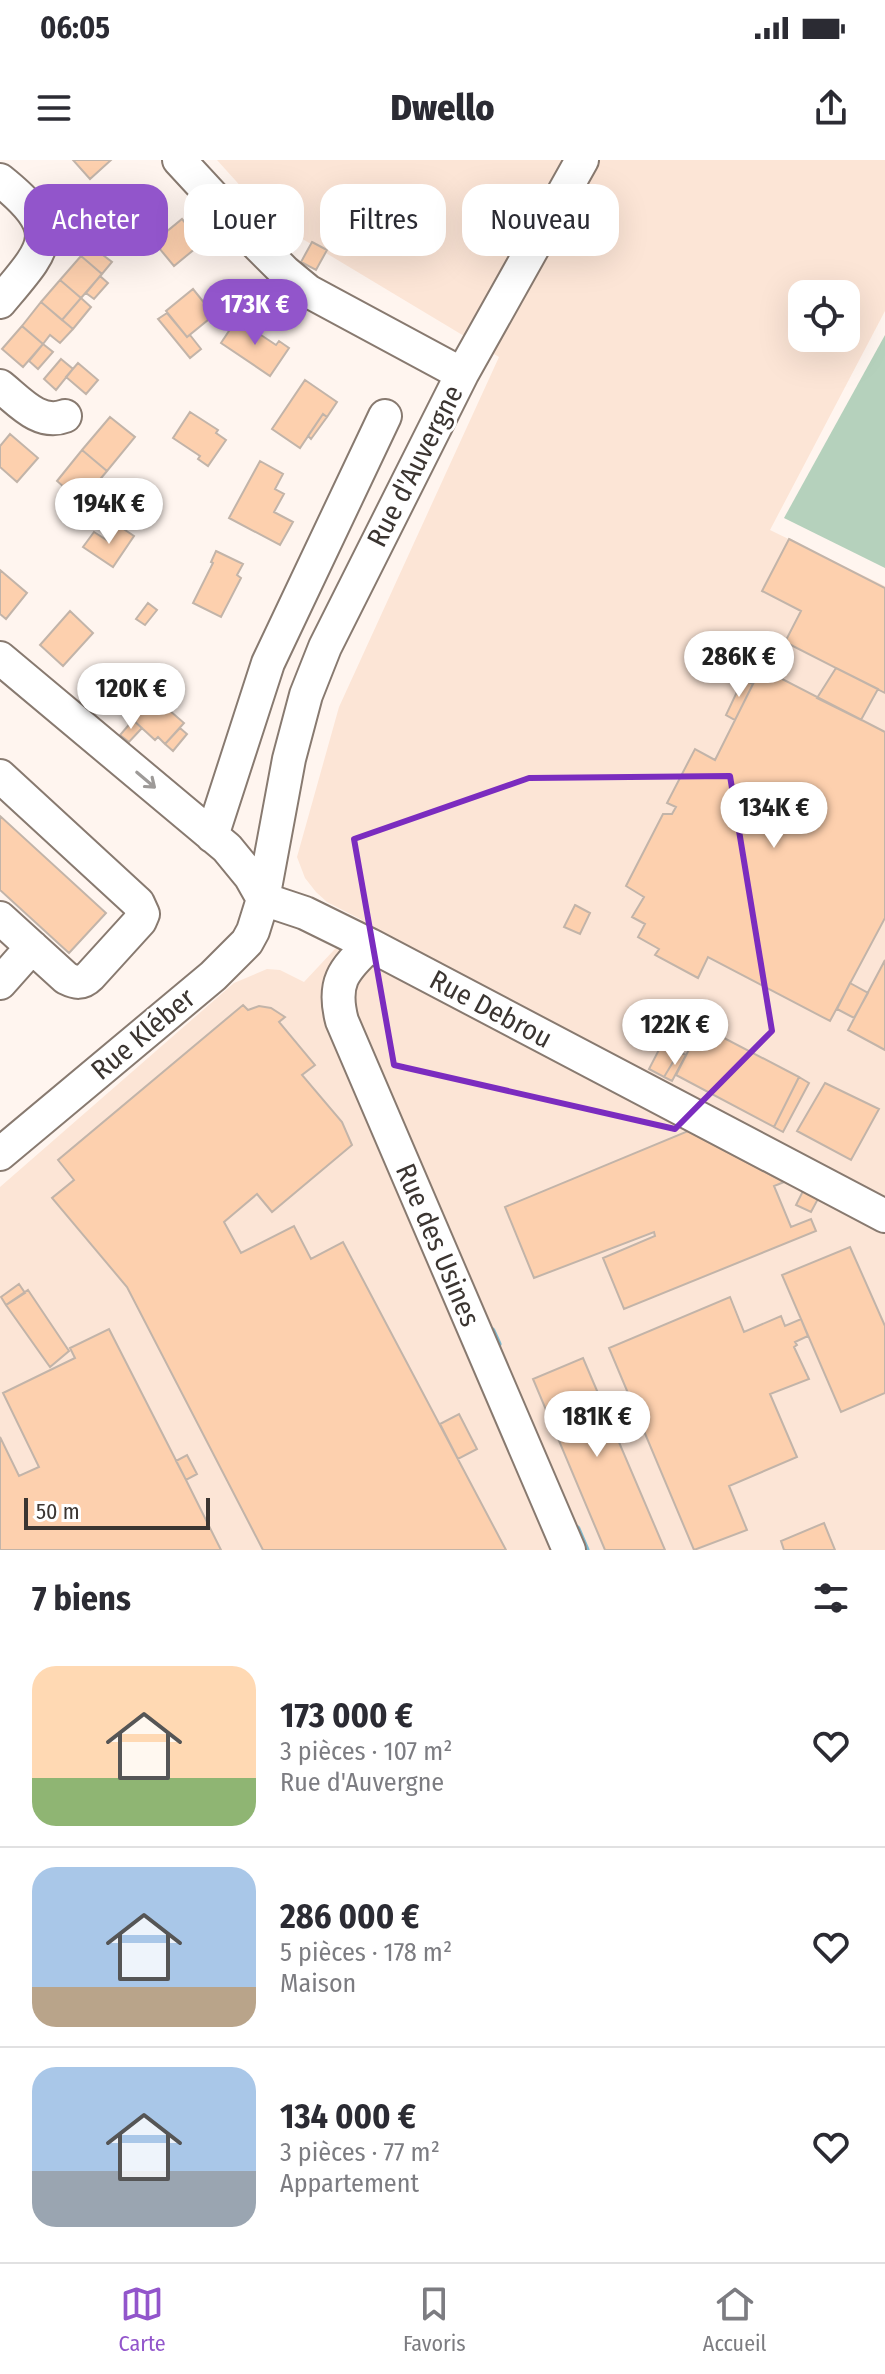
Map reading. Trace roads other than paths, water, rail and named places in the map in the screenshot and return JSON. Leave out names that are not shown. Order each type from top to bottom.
[{"type":"street","name":"Rue d'Auvergne","points":[[179,160],[252,239],[308,291],[462,374],[331,634],[306,695],[289,759],[263,899]]},
{"type":"street","points":[[462,374],[582,160]]},
{"type":"street","points":[[0,180],[36,213],[43,238],[35,260],[0,302]]},
{"type":"street","points":[[0,386],[38,416],[56,420],[65,416]]},
{"type":"street","name":"Rue d'Auvergne","points":[[212,836],[268,663],[385,416]]},
{"type":"street","points":[[0,658],[212,836],[238,861],[263,899]]},
{"type":"street","points":[[0,776],[138,903],[143,914],[84,981],[75,982],[66,978],[0,918]]},
{"type":"street","name":"Rue Debrou","points":[[263,899],[305,913],[370,945],[885,1216]]},
{"type":"street","name":"Rue Kléber","points":[[0,1154],[230,961],[253,931],[263,899]]},
{"type":"street","name":"Rue des Usines","points":[[370,945],[343,975],[338,992],[342,1021],[569,1550]]},
{"type":"street","points":[[0,983],[32,947]]},
{"type":"waterway","points":[[492,1331],[498,1344]]},
{"type":"waterway","points":[[577,1529],[586,1550]]}]
